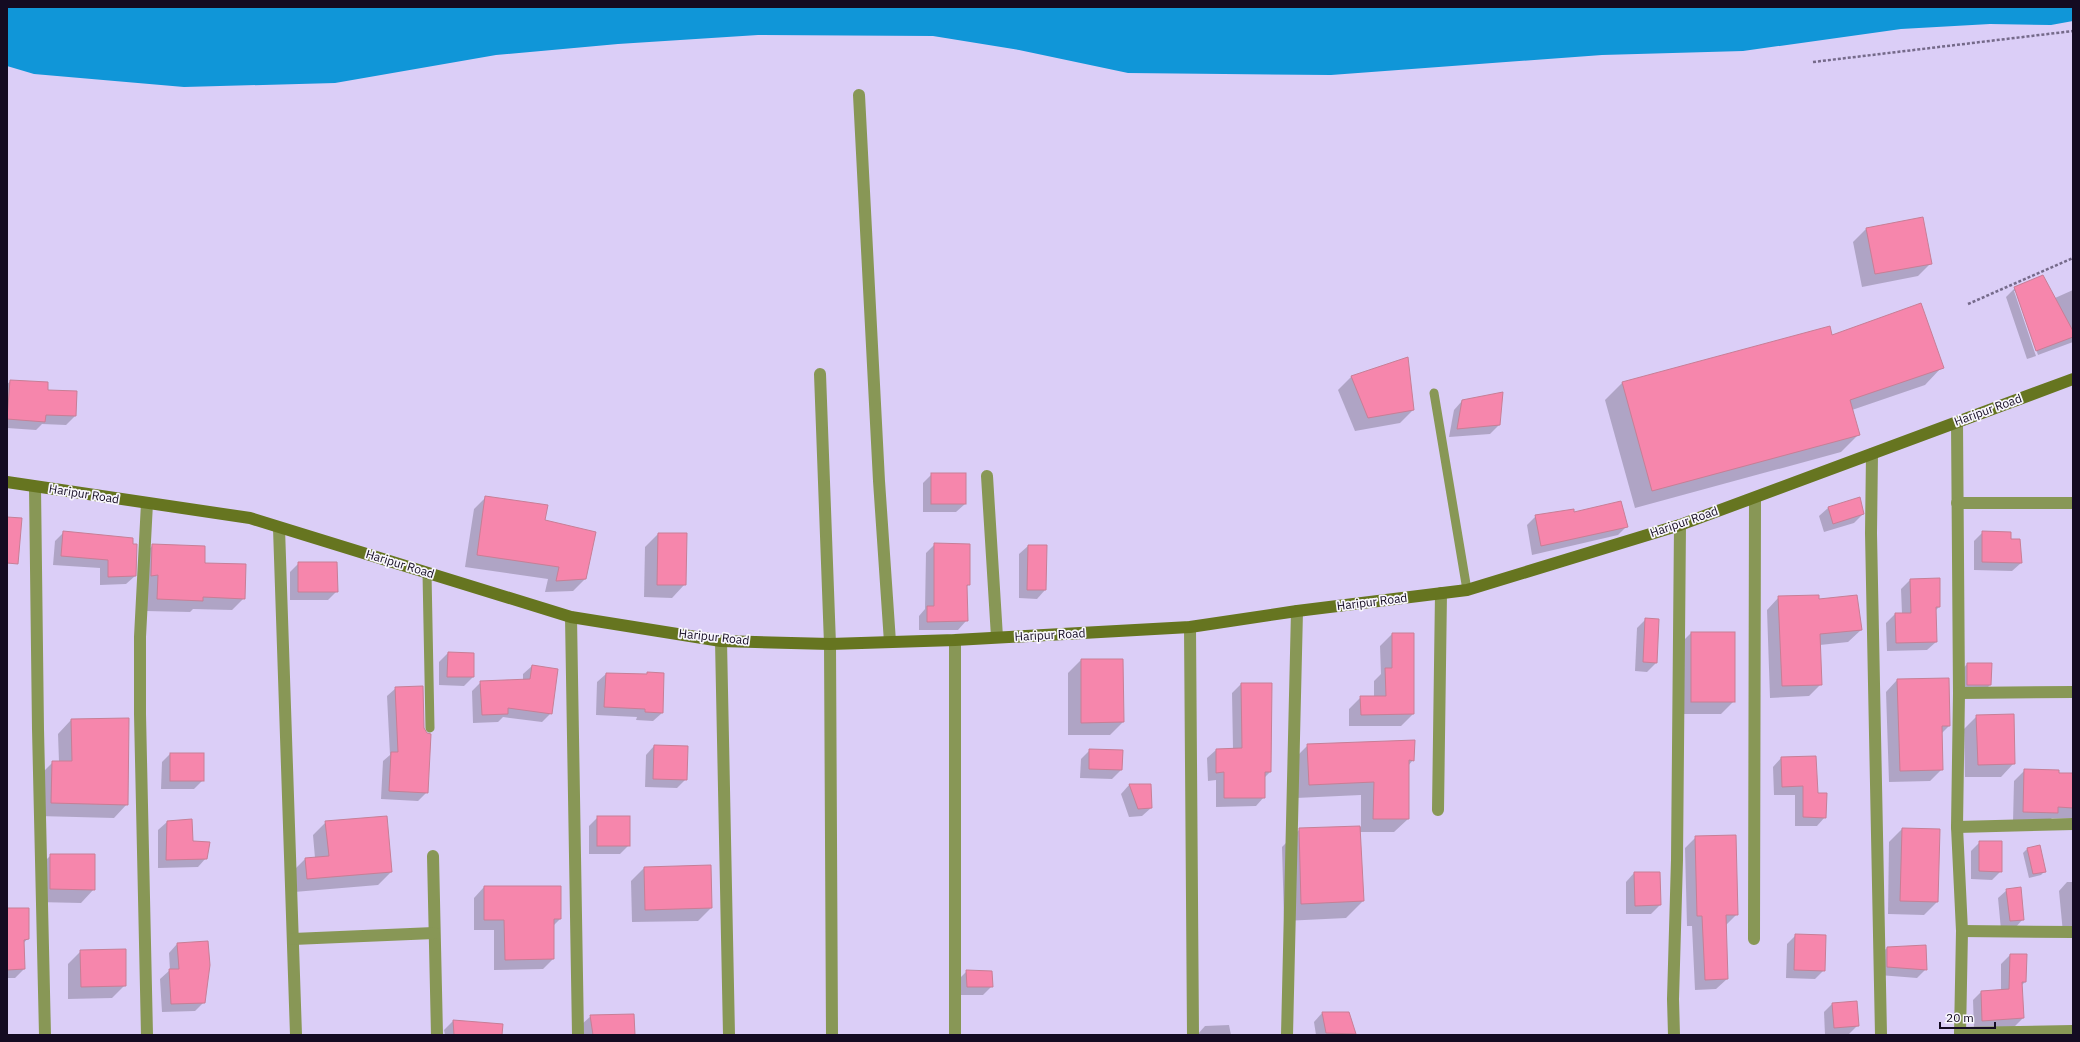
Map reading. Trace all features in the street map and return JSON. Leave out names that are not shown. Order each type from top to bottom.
[{"type":"street","points":[[859,95],[879,481],[890,642]]},
{"type":"street","points":[[820,374],[830,644],[832,1035]]},
{"type":"street","name":"Haripur Road","points":[[7,482],[250,518],[571,617],[721,641],[830,644],[997,638],[1190,627],[1297,611],[1467,590],[1680,525],[2073,379]]},
{"type":"street","points":[[1957,422],[1959,693],[1956,827],[1962,931],[1960,1034],[2073,1031]]},
{"type":"street","points":[[1872,454],[1871,533],[1881,1035]]},
{"type":"street","points":[[987,476],[997,638]]},
{"type":"street","points":[[35,487],[38,729],[45,1035]]},
{"type":"street","points":[[1754,939],[1755,498]]},
{"type":"street","points":[[147,503],[140,637],[140,714],[147,1035]]},
{"type":"street","points":[[1957,503],[2073,503]]},
{"type":"street","points":[[1674,1035],[1673,999],[1677,860],[1680,525]]},
{"type":"street","points":[[279,528],[296,1035]]},
{"type":"street","points":[[1438,810],[1441,593]]},
{"type":"street","points":[[1287,1035],[1297,611]]},
{"type":"street","points":[[571,617],[578,1035]]},
{"type":"street","points":[[1190,627],[1192,1035]]},
{"type":"street","points":[[955,640],[955,1035]]},
{"type":"street","points":[[721,641],[729,1035]]},
{"type":"street","points":[[1959,693],[2073,692]]},
{"type":"street","points":[[1956,827],[2073,824]]},
{"type":"street","points":[[433,856],[437,1035]]},
{"type":"street","points":[[1962,931],[2073,932]]},
{"type":"street","points":[[293,939],[434,933]]},
{"type":"lane","points":[[1434,393],[1467,590]]},
{"type":"lane","points":[[427,573],[430,728]]},
{"type":"path","points":[[1813,62],[2073,31]]},
{"type":"path","points":[[1968,304],[2073,258]]},
{"type":"water","points":[[7,7],[2073,7],[2073,21],[2051,25],[1990,24],[1901,29],[1743,51],[1602,55],[1331,75],[1128,73],[1019,50],[933,36],[758,35],[618,44],[496,55],[335,83],[184,87],[34,74],[7,66]]},
{"type":"building","points":[[1923,217],[1932,264],[1875,274],[1866,228]]},
{"type":"building","points":[[2043,275],[2073,331],[2073,337],[2036,351],[2014,287]]},
{"type":"building","points":[[1921,303],[1944,368],[1850,400],[1860,435],[1652,491],[1622,382],[1830,326],[1832,335]]},
{"type":"building","points":[[1408,357],[1414,410],[1368,418],[1351,376]]},
{"type":"building","points":[[10,380],[48,382],[48,390],[77,391],[76,416],[46,415],[45,422],[7,419]]},
{"type":"building","points":[[1503,392],[1500,425],[1457,429],[1462,400]]},
{"type":"building","points":[[931,473],[966,473],[966,504],[931,504]]},
{"type":"building","points":[[485,496],[548,505],[545,520],[596,532],[586,579],[556,581],[559,567],[477,555]]},
{"type":"building","points":[[1860,497],[1864,514],[1833,524],[1828,507]]},
{"type":"building","points":[[1621,501],[1628,527],[1541,546],[1535,515],[1574,509],[1574,512]]},
{"type":"building","points":[[7,517],[22,518],[18,564],[7,563]]},
{"type":"building","points":[[63,531],[133,538],[133,544],[137,544],[136,576],[108,577],[108,560],[61,556]]},
{"type":"building","points":[[1982,531],[2011,532],[2011,539],[2020,539],[2022,563],[1982,562]]},
{"type":"building","points":[[658,533],[687,533],[686,585],[657,585]]},
{"type":"building","points":[[934,543],[970,544],[970,585],[967,585],[968,621],[927,622],[927,606],[934,606]]},
{"type":"building","points":[[152,544],[205,546],[205,563],[246,564],[245,599],[203,597],[203,601],[157,599],[158,575],[151,576]]},
{"type":"building","points":[[1028,545],[1047,545],[1046,590],[1027,590]]},
{"type":"building","points":[[298,562],[337,562],[338,592],[298,592]]},
{"type":"building","points":[[1940,578],[1940,607],[1936,607],[1937,642],[1896,643],[1895,613],[1911,613],[1910,579]]},
{"type":"building","points":[[1819,595],[1819,599],[1857,595],[1862,630],[1820,634],[1822,685],[1782,686],[1778,596]]},
{"type":"building","points":[[1645,618],[1659,619],[1657,663],[1643,662]]},
{"type":"building","points":[[1691,632],[1735,632],[1735,702],[1691,702]]},
{"type":"building","points":[[1392,633],[1414,633],[1414,714],[1361,715],[1360,696],[1386,696],[1385,668],[1392,668]]},
{"type":"building","points":[[448,652],[474,653],[474,677],[447,677]]},
{"type":"building","points":[[1081,659],[1123,659],[1124,722],[1081,723]]},
{"type":"building","points":[[1967,663],[1992,663],[1991,685],[1967,685]]},
{"type":"building","points":[[532,665],[558,669],[552,714],[508,708],[508,714],[482,715],[480,681],[530,679]]},
{"type":"building","points":[[647,672],[664,673],[663,713],[645,712],[645,709],[604,707],[606,673],[647,674]]},
{"type":"building","points":[[1949,678],[1950,726],[1942,726],[1943,770],[1900,771],[1897,679]]},
{"type":"building","points":[[1241,683],[1272,683],[1271,772],[1265,772],[1265,798],[1224,798],[1224,772],[1216,773],[1216,749],[1242,748]]},
{"type":"building","points":[[423,686],[424,728],[427,733],[431,734],[428,793],[389,791],[391,752],[398,752],[395,687]]},
{"type":"building","points":[[2014,714],[2015,764],[1978,765],[1976,715]]},
{"type":"building","points":[[129,718],[128,805],[51,803],[52,761],[72,761],[71,719]]},
{"type":"building","points":[[1415,740],[1414,761],[1409,760],[1409,819],[1373,819],[1374,782],[1309,785],[1307,744]]},
{"type":"building","points":[[654,745],[688,746],[687,780],[653,779]]},
{"type":"building","points":[[1089,749],[1123,750],[1122,770],[1089,769]]},
{"type":"building","points":[[170,753],[204,753],[204,781],[170,781]]},
{"type":"building","points":[[1816,756],[1818,793],[1827,793],[1826,818],[1803,817],[1803,786],[1782,787],[1781,757]]},
{"type":"building","points":[[2024,769],[2059,770],[2059,773],[2073,773],[2073,808],[2058,807],[2058,813],[2023,812]]},
{"type":"building","points":[[1129,784],[1151,784],[1152,808],[1138,809]]},
{"type":"building","points":[[387,816],[392,872],[307,879],[305,858],[329,856],[325,821]]},
{"type":"building","points":[[597,816],[630,816],[630,846],[597,846]]},
{"type":"building","points":[[192,819],[193,841],[210,842],[207,859],[166,860],[167,821]]},
{"type":"building","points":[[1360,826],[1364,901],[1301,904],[1299,828]]},
{"type":"building","points":[[1902,828],[1940,829],[1938,902],[1900,901]]},
{"type":"building","points":[[1736,835],[1738,915],[1726,915],[1728,979],[1705,980],[1702,916],[1697,916],[1695,836]]},
{"type":"building","points":[[1979,841],[2002,841],[2002,872],[1979,871]]},
{"type":"building","points":[[2040,845],[2046,872],[2033,874],[2027,848]]},
{"type":"building","points":[[50,854],[95,854],[95,890],[50,889]]},
{"type":"building","points":[[711,865],[712,908],[645,910],[644,867]]},
{"type":"building","points":[[1634,872],[1660,872],[1661,905],[1635,906]]},
{"type":"building","points":[[484,886],[561,886],[561,919],[554,919],[554,959],[505,960],[504,920],[484,920]]},
{"type":"building","points":[[2021,887],[2024,920],[2010,921],[2006,889]]},
{"type":"building","points":[[7,908],[29,908],[29,939],[24,940],[25,969],[7,970]]},
{"type":"building","points":[[1795,934],[1826,935],[1825,971],[1794,970]]},
{"type":"building","points":[[208,941],[210,965],[205,1003],[171,1004],[169,969],[179,969],[177,943]]},
{"type":"building","points":[[1926,945],[1927,970],[1887,967],[1887,947]]},
{"type":"building","points":[[126,949],[126,986],[81,987],[80,950]]},
{"type":"building","points":[[2010,954],[2027,954],[2026,982],[2022,982],[2024,1018],[1982,1021],[1981,991],[2009,989]]},
{"type":"building","points":[[966,970],[992,971],[993,987],[967,987]]},
{"type":"building","points":[[1857,1001],[1859,1026],[1834,1028],[1832,1003]]},
{"type":"building","points":[[1322,1012],[1349,1012],[1356,1034],[1326,1033]]},
{"type":"building","points":[[634,1014],[635,1035],[593,1035],[590,1015]]},
{"type":"building","points":[[453,1020],[503,1024],[502,1035],[454,1035]]}]
